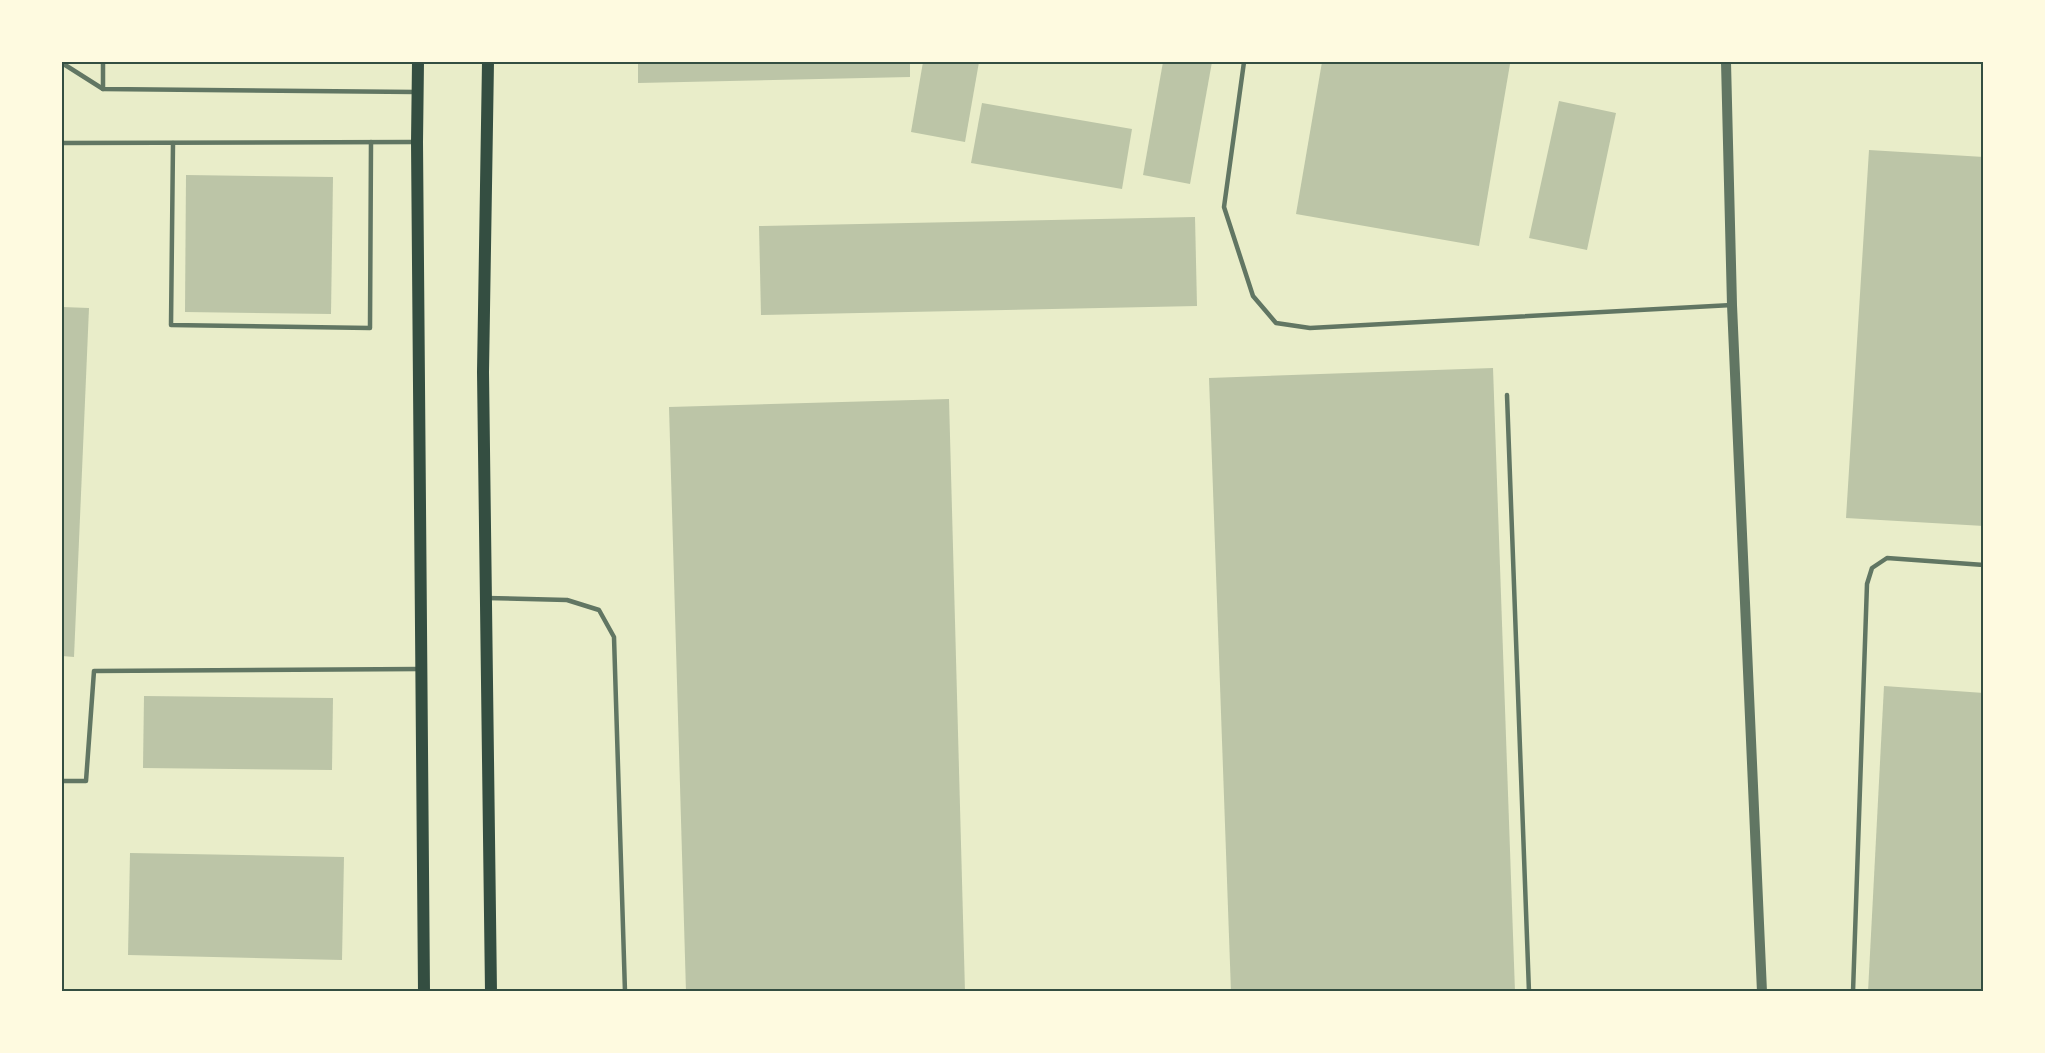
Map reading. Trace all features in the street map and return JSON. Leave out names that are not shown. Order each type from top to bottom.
[{"type":"main road","points":[[418,62],[424,992]]},
{"type":"main road","points":[[488,62],[483,372],[491,992]]},
{"type":"street","points":[[1726,62],[1732,305],[1762,992]]},
{"type":"lane","points":[[103,62],[103,89]]},
{"type":"lane","points":[[1244,62],[1224,207],[1253,296],[1276,324],[1311,328],[1732,305]]},
{"type":"lane","points":[[62,63],[103,89],[418,92]]},
{"type":"lane","points":[[173,143],[171,325],[370,327],[371,142]]},
{"type":"lane","points":[[62,143],[417,142]]},
{"type":"lane","points":[[1507,395],[1529,992]]},
{"type":"lane","points":[[1853,992],[1867,584],[1872,568],[1887,558],[1983,565]]},
{"type":"lane","points":[[486,598],[567,600],[599,610],[614,637],[625,992]]},
{"type":"lane","points":[[62,781],[86,781],[94,671],[422,669]]},
{"type":"building","points":[[638,62],[910,62],[910,77],[638,83]]},
{"type":"building","points":[[923,62],[979,62],[965,142],[911,132]]},
{"type":"building","points":[[1163,62],[1212,62],[1190,184],[1143,175]]},
{"type":"building","points":[[1322,62],[1495,62],[1510,64],[1479,246],[1296,214]]},
{"type":"building","points":[[1559,101],[1616,113],[1587,250],[1529,238]]},
{"type":"building","points":[[982,103],[1132,129],[1122,189],[971,163]]},
{"type":"building","points":[[1869,150],[1984,157],[1984,526],[1846,518]]},
{"type":"building","points":[[186,175],[333,177],[331,314],[185,312]]},
{"type":"building","points":[[1195,217],[1197,306],[761,315],[759,226]]},
{"type":"building","points":[[62,307],[89,308],[74,657],[62,656]]},
{"type":"building","points":[[1493,368],[1515,992],[1231,992],[1209,378]]},
{"type":"building","points":[[949,399],[965,992],[686,992],[669,407]]},
{"type":"building","points":[[1884,686],[1984,693],[1984,992],[1868,992]]},
{"type":"building","points":[[144,696],[333,698],[332,770],[143,768]]},
{"type":"building","points":[[130,853],[344,857],[342,960],[128,955]]}]
